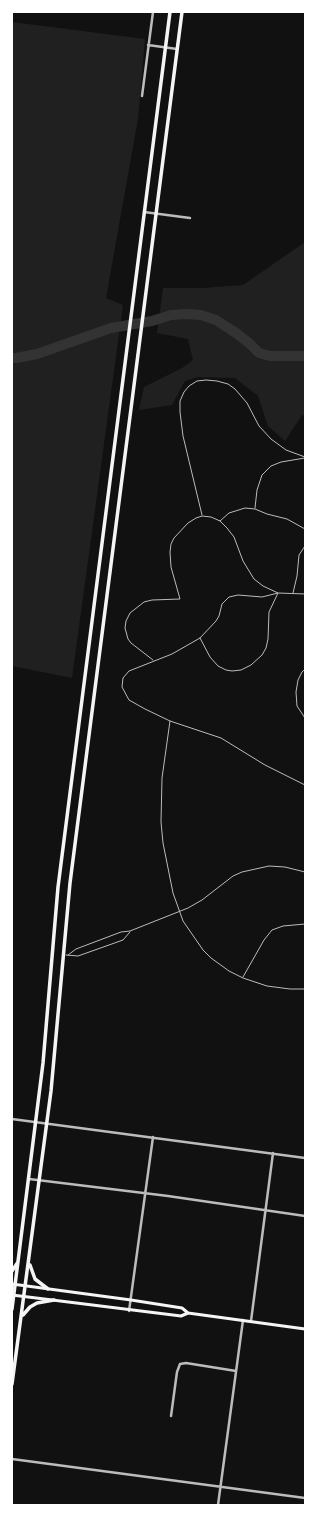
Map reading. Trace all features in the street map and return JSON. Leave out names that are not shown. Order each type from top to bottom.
[{"type":"main road","points":[[12,1309],[45,1047],[58,886],[170,12]]},
{"type":"main road","points":[[12,1384],[47,1123],[55,1053],[62,955],[70,883],[182,12]]},
{"type":"main road","points":[[12,1271],[18,1261]]},
{"type":"main road","points":[[29,1262],[33,1276],[48,1289]]},
{"type":"main road","points":[[14,1284],[182,1308],[188,1313]]},
{"type":"main road","points":[[13,1295],[129,1311],[181,1316],[188,1313],[305,1329]]},
{"type":"main road","points":[[22,1316],[37,1302],[54,1300]]},
{"type":"street","points":[[142,96],[153,12]]},
{"type":"street","points":[[148,45],[177,49]]},
{"type":"street","points":[[144,212],[190,218]]},
{"type":"street","points":[[12,1119],[305,1158]]},
{"type":"street","points":[[129,1311],[153,1137]]},
{"type":"street","points":[[251,1321],[273,1153]]},
{"type":"street","points":[[29,1179],[168,1196],[305,1216]]},
{"type":"street","points":[[218,1505],[243,1320]]},
{"type":"street","points":[[171,1416],[177,1372],[180,1364],[186,1363],[236,1371]]},
{"type":"street","points":[[12,1459],[305,1498]]},
{"type":"lane","points":[[202,516],[183,436],[180,412],[180,401],[184,392],[189,386],[197,381],[217,381],[228,384],[235,389],[247,403],[259,426],[271,439],[286,450],[305,458]]},
{"type":"lane","points":[[255,509],[257,490],[262,475],[271,466],[281,462],[305,458]]},
{"type":"lane","points":[[220,521],[229,513],[245,508],[255,509],[287,519],[305,529]]},
{"type":"lane","points":[[154,660],[131,643],[125,628],[126,621],[130,613],[144,602],[152,600],[180,599],[171,567],[171,544],[174,538],[188,523],[196,518],[202,516],[211,517],[220,521],[234,537],[243,561],[254,579],[263,586],[278,593]]},
{"type":"lane","points":[[293,593],[297,576],[299,555],[305,546]]},
{"type":"lane","points":[[200,638],[210,657],[218,666],[226,670],[237,671],[252,665],[262,656],[266,648],[268,639],[269,612],[278,593]]},
{"type":"lane","points":[[305,594],[278,593],[262,597],[238,595],[229,597],[222,604],[216,621],[200,638],[172,654],[129,670],[123,678],[122,687],[126,696],[135,704],[170,721],[221,738],[265,765],[305,785]]},
{"type":"lane","points":[[305,669],[298,680],[296,692],[297,706],[305,718]]},
{"type":"lane","points":[[170,721],[162,778],[161,822],[163,843],[173,893],[183,922],[203,950],[219,964],[243,978],[278,988],[305,989]]},
{"type":"lane","points":[[68,955],[76,949],[121,932],[130,931],[180,911],[202,900],[233,876],[252,869],[277,866],[294,868],[305,872]]},
{"type":"lane","points":[[243,978],[264,940],[272,930],[283,926],[305,924]]},
{"type":"lane","points":[[62,955],[78,956],[123,940],[130,931]]},
{"type":"shaded area","points":[[12,22],[145,39],[138,119],[106,298],[123,305],[72,678],[12,666]]},
{"type":"shaded area","points":[[305,242],[305,416],[302,415],[285,441],[268,426],[258,396],[235,378],[198,377],[185,381],[172,405],[139,410],[144,387],[182,368],[193,360],[188,339],[157,333],[163,288],[202,288],[243,285]]},
{"type":"waterway","points":[[12,358],[37,354],[111,328],[152,321],[171,315],[186,314],[201,315],[216,320],[236,333],[259,353],[270,356],[305,356]]}]
